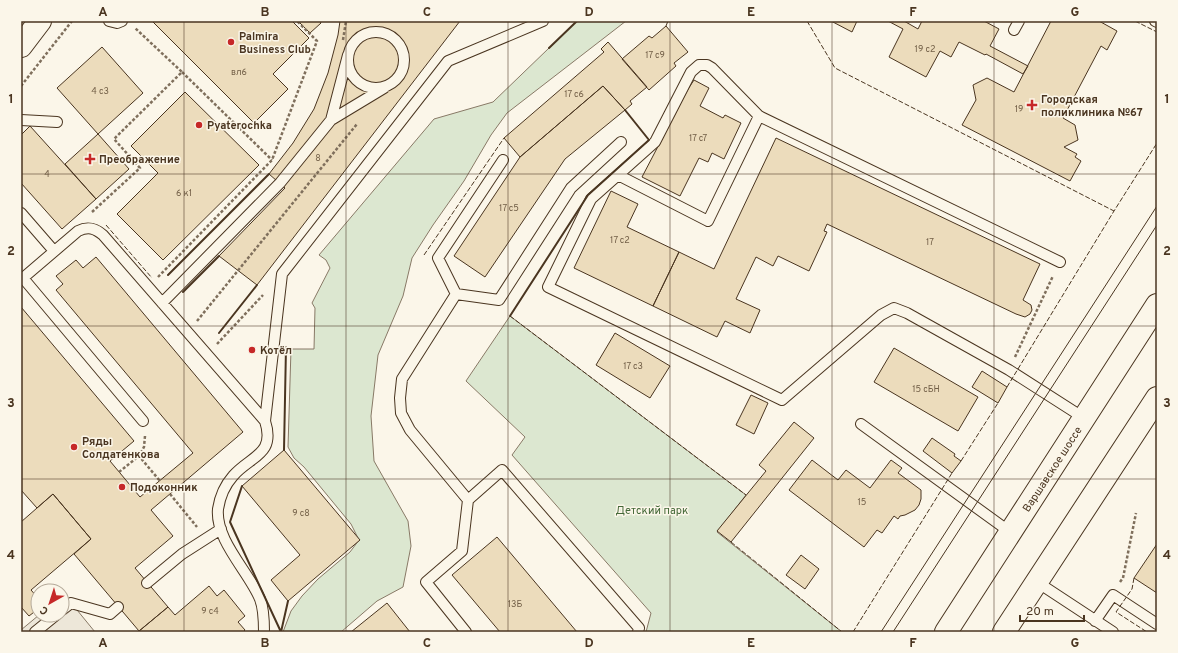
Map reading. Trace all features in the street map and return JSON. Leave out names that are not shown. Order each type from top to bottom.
[{"type":"main road","points":[[21,46],[40,21]]},
{"type":"main road","name":"Варшавское шоссе","points":[[946,632],[1157,305]]},
{"type":"main road","points":[[1004,632],[1157,398]]},
{"type":"lane","points":[[109,21],[117,23],[122,21]]},
{"type":"lane","points":[[264,632],[260,599],[229,546],[221,528],[218,510],[223,489],[234,475],[258,456],[268,440],[268,432],[265,421],[282,274],[448,61],[543,21]]},
{"type":"lane","points":[[162,303],[280,183],[331,120],[389,84],[399,76],[403,65],[403,52],[397,41],[386,34],[374,32],[362,35],[353,44],[348,55],[331,120]]},
{"type":"lane","points":[[348,55],[349,67],[355,79],[365,86],[377,88],[389,84]]},
{"type":"lane","points":[[1060,262],[759,116],[712,68],[706,65],[698,65],[691,72],[655,142],[591,199],[548,287],[782,400],[881,315],[894,308],[907,313],[1009,370],[1084,418]]},
{"type":"lane","points":[[618,175],[708,221],[759,116]]},
{"type":"lane","points":[[21,120],[57,122]]},
{"type":"lane","points":[[456,294],[498,300],[571,188],[621,142]]},
{"type":"lane","points":[[456,294],[438,258],[503,160]]},
{"type":"lane","points":[[21,213],[54,251]]},
{"type":"lane","points":[[143,421],[23,278],[83,228],[96,229],[103,235],[265,421]]},
{"type":"lane","points":[[456,294],[402,378],[400,398],[401,413],[410,430],[468,500]]},
{"type":"lane","points":[[861,424],[1010,532]]},
{"type":"lane","points":[[466,632],[426,582],[462,551],[468,500],[502,470],[639,628],[638,632]]},
{"type":"lane","points":[[147,583],[182,554],[221,528]]},
{"type":"lane","points":[[1037,582],[1113,632]]},
{"type":"lane","points":[[1095,620],[1112,594],[1157,624]]},
{"type":"lane","points":[[70,604],[110,614],[118,607]]},
{"type":"lane","points":[[35,632],[46,623]]},
{"type":"path","points":[[21,86],[72,21]]},
{"type":"path","points":[[148,287],[272,160],[317,41],[297,21]]},
{"type":"path","points":[[133,26],[272,160]]},
{"type":"path","points":[[96,208],[140,168],[114,139],[182,72]]},
{"type":"path","points":[[203,314],[360,121]]},
{"type":"path","points":[[1009,370],[1060,262]]},
{"type":"path","points":[[216,346],[282,274]]},
{"type":"path","points":[[119,472],[139,456],[144,447],[146,432],[143,421]]},
{"type":"path","points":[[139,456],[160,481]]},
{"type":"path","points":[[170,494],[178,504]]},
{"type":"path","points":[[1112,594],[1123,578],[1136,513]]},
{"type":"green space","points":[[577,21],[626,21],[507,113],[491,135],[464,181],[412,258],[403,296],[378,355],[371,416],[374,461],[408,521],[411,546],[403,587],[377,601],[341,632],[283,632],[291,611],[302,596],[318,579],[350,552],[359,540],[351,524],[304,467],[294,458],[288,447],[291,349],[314,349],[315,308],[312,303],[330,268],[326,260],[319,255],[434,119],[493,102]]},
{"type":"green space","name":"Детский парк","points":[[510,316],[746,495],[717,532],[842,632],[646,632],[651,613],[512,455],[525,437],[466,381]]},
{"type":"shaded area","points":[[70,601],[95,632],[21,632],[21,630],[30,622],[70,623]]},
{"type":"building","points":[[152,21],[292,21],[309,38],[273,74],[288,89],[254,123]]},
{"type":"building","points":[[298,21],[320,21],[321,23],[310,33]]},
{"type":"building","points":[[340,21],[460,21],[257,285],[219,256],[285,188],[269,174],[293,143],[314,109],[328,73]]},
{"type":"building","points":[[831,21],[857,21],[852,32]]},
{"type":"building","points":[[888,21],[904,21],[918,29],[922,21],[984,21],[999,29],[990,46],[1028,66],[1023,74],[986,54],[985,55],[959,42],[951,57],[940,51],[926,77],[889,57],[903,29]]},
{"type":"building","points":[[1051,21],[1099,21],[1117,31],[1107,50],[1101,46],[1063,118],[1075,125],[1078,140],[1064,147],[1077,154],[1075,157],[1081,161],[1070,181],[962,125],[976,100],[973,85],[987,78],[1014,92]]},
{"type":"building","points":[[666,26],[688,52],[674,63],[676,66],[649,90],[622,59],[649,36],[652,38]]},
{"type":"building","points":[[608,42],[647,87],[630,101],[632,104],[625,110],[603,86],[520,157],[504,138],[604,52],[601,49]]},
{"type":"building","points":[[102,47],[143,93],[98,134],[57,88]]},
{"type":"building","points":[[694,80],[709,88],[700,106],[723,118],[725,115],[741,123],[724,159],[712,153],[708,162],[699,158],[680,196],[642,177]]},
{"type":"building","points":[[603,86],[625,110],[565,159],[485,277],[454,256],[520,157]]},
{"type":"building","points":[[185,92],[259,165],[163,260],[117,214],[158,173],[131,146]]},
{"type":"building","points":[[30,126],[96,199],[62,229],[21,183],[21,135]]},
{"type":"building","points":[[98,134],[129,169],[96,199],[65,164]]},
{"type":"building","points":[[776,138],[1040,264],[1023,300],[1031,305],[1032,310],[1030,314],[1025,317],[1016,314],[827,224],[824,231],[827,232],[809,271],[778,256],[773,266],[756,257],[736,299],[760,310],[750,333],[725,321],[717,337],[653,306],[679,252],[714,269]]},
{"type":"building","points":[[611,191],[638,204],[627,227],[679,252],[653,306],[574,268]]},
{"type":"building","name":"Ряды Солдатенкова","points":[[96,257],[243,432],[151,510],[173,536],[135,568],[168,607],[139,631],[74,554],[91,539],[53,494],[37,508],[21,490],[21,307],[134,441],[110,461],[140,497],[193,453],[56,290],[63,284],[56,276],[76,260],[83,268]]},
{"type":"building","points":[[615,333],[670,366],[650,398],[596,365]]},
{"type":"building","points":[[894,348],[978,397],[958,431],[874,382]]},
{"type":"building","points":[[982,371],[1007,387],[998,403],[972,387]]},
{"type":"building","points":[[751,395],[768,403],[754,434],[736,425]]},
{"type":"building","points":[[794,422],[814,438],[731,542],[717,531],[766,471],[759,465]]},
{"type":"building","points":[[932,438],[955,454],[954,456],[961,461],[952,473],[923,451]]},
{"type":"building","points":[[284,450],[360,540],[288,601],[271,580],[300,555],[242,486]]},
{"type":"building","points":[[812,460],[838,480],[846,470],[870,488],[891,460],[902,468],[898,473],[921,490],[919,505],[915,510],[900,516],[898,519],[894,516],[882,533],[877,530],[864,547],[789,490]]},
{"type":"building","points":[[53,494],[91,539],[39,583],[30,583],[29,616],[21,607],[21,522]]},
{"type":"building","points":[[497,537],[577,632],[500,632],[452,575]]},
{"type":"building","points":[[1157,544],[1157,593],[1134,578]]},
{"type":"building","points":[[801,555],[819,569],[805,589],[786,575]]},
{"type":"building","points":[[209,586],[217,596],[224,590],[245,616],[238,622],[245,630],[243,632],[138,632],[168,607],[175,615]]},
{"type":"building","points":[[387,603],[410,632],[351,632]]},
{"type":"tram line","points":[[881,632],[1157,206]]},
{"type":"tram line","points":[[893,632],[1157,225]]},
{"type":"fence","points":[[666,26],[668,21]]},
{"type":"fence","points":[[807,21],[835,68],[1114,211]]},
{"type":"fence","points":[[1135,21],[1157,32]]},
{"type":"fence","points":[[424,255],[504,138]]},
{"type":"fence","points":[[1007,387],[1157,143]]},
{"type":"fence","points":[[106,225],[152,278]]},
{"type":"fence","points":[[510,316],[746,495]]},
{"type":"fence","points":[[961,461],[998,403]]},
{"type":"fence","points":[[853,632],[952,473]]},
{"type":"fence","points":[[731,542],[842,632]]},
{"type":"fence","points":[[1134,578],[1132,589],[1116,612],[1147,632]]},
{"type":"wall","points":[[549,48],[577,21]]},
{"type":"wall","points":[[510,316],[588,195],[649,140],[625,110]]},
{"type":"wall","points":[[168,275],[269,174]]},
{"type":"wall","points":[[183,292],[219,256]]},
{"type":"wall","points":[[219,333],[257,285]]},
{"type":"wall","points":[[284,450],[286,347]]},
{"type":"wall","points":[[242,486],[230,522],[281,632]]},
{"type":"wall","points":[[281,632],[288,601]]},
{"type":"place","name":"Palmira Business Club","points":[[231,42]]},
{"type":"place","name":"Городская поликлиника №67","points":[[1032,105]]},
{"type":"place","name":"Pyaterochka","points":[[199,125]]},
{"type":"place","name":"Преображение","points":[[90,159]]},
{"type":"place","name":"Котёл","points":[[252,350]]},
{"type":"place","name":"Ряды Солдатенкова","points":[[74,447]]},
{"type":"place","name":"Подоконник","points":[[122,487]]}]
